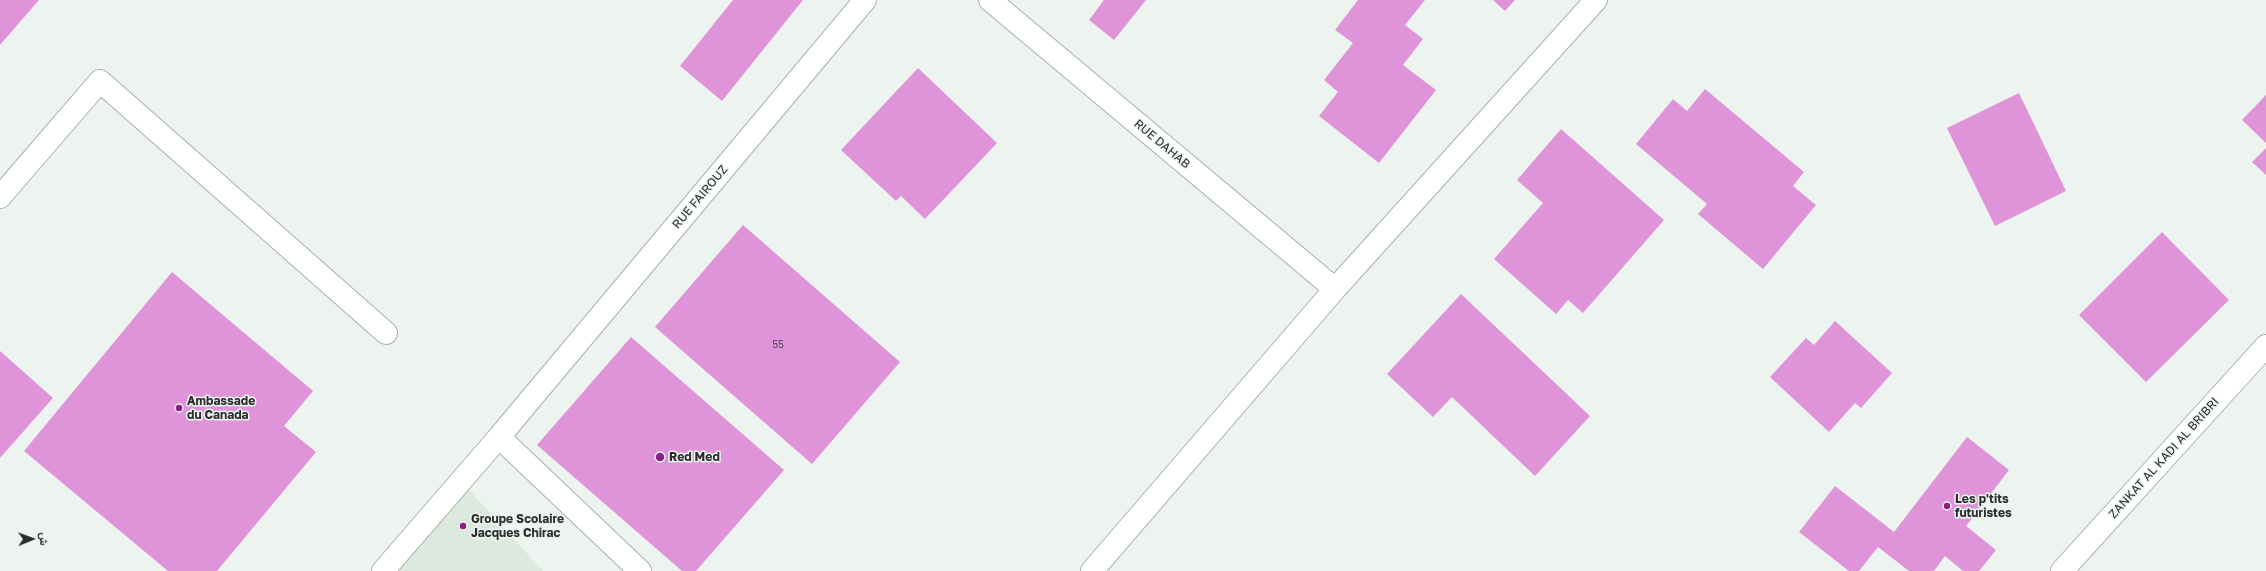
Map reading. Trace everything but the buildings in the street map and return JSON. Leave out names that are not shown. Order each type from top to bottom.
[{"type":"street","name":"RUE FAIROUZ","points":[[382,571],[499,437],[865,0]]},
{"type":"street","name":"RUE DAHAB","points":[[990,0],[1335,289]]},
{"type":"street","points":[[1092,571],[1335,289],[1596,0]]},
{"type":"street","points":[[0,197],[100,81],[386,333]]},
{"type":"street","name":"ZANKAT AL KADI AL BRIBRI","points":[[2062,571],[2266,346]]},
{"type":"street","points":[[499,437],[640,571]]},
{"type":"shaded area","name":"Groupe Scolaire Jacques Chirac","points":[[461,481],[543,571],[387,571]]},
{"type":"place","name":"Ambassade du Canada","points":[[179,408]]},
{"type":"place","name":"Red Med","points":[[660,457]]},
{"type":"place","name":"Les p'tits futuristes","points":[[1947,506]]},
{"type":"place","name":"Groupe Scolaire Jacques Chirac","points":[[463,526]]}]
